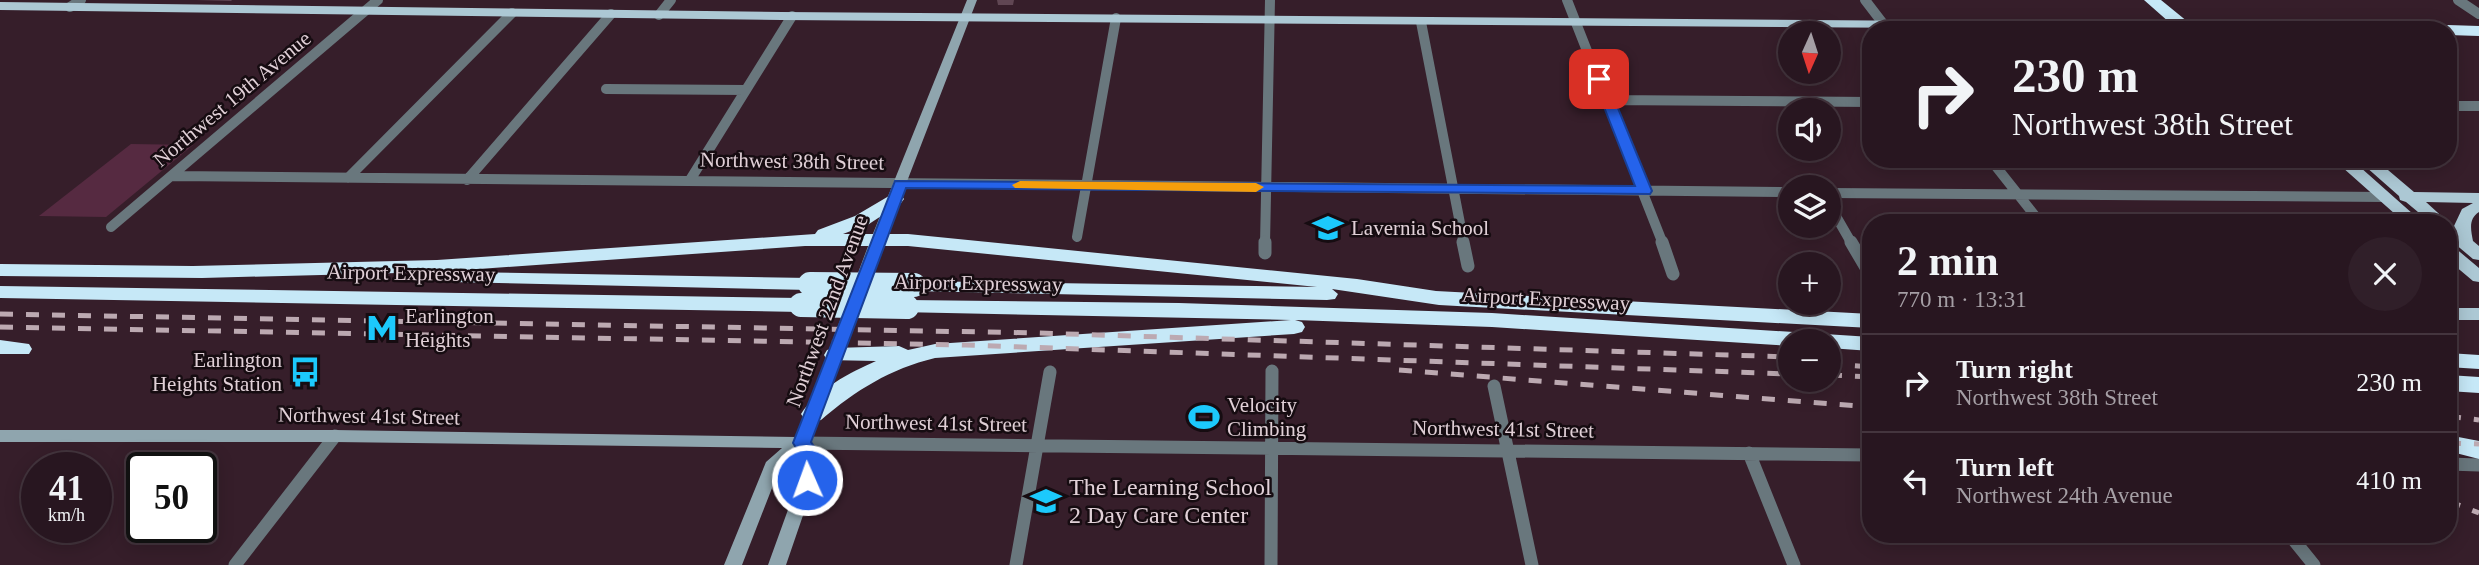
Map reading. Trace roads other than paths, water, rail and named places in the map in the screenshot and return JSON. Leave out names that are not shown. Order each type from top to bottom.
[{"type":"highway","points":[[2152,0],[2176,21]]},
{"type":"highway","points":[[2173,0],[2198,21]]},
{"type":"highway","points":[[2457,30],[2479,31]]},
{"type":"highway","points":[[804,240],[850,226],[897,191]]},
{"type":"highway","points":[[189,272],[437,267],[804,240],[920,240],[1357,285],[1439,298]]},
{"type":"highway","name":"Airport Expressway","points":[[0,270],[914,285],[1439,298],[1862,320]]},
{"type":"highway","name":"Airport Expressway","points":[[0,292],[1179,310],[1492,320],[1862,343]]},
{"type":"highway","points":[[1719,311],[1862,309]]},
{"type":"highway","points":[[835,355],[935,351],[1257,328],[1492,320]]},
{"type":"highway","points":[[813,414],[846,386],[871,370],[935,351]]},
{"type":"highway","points":[[2457,361],[2479,362]]},
{"type":"highway","points":[[2457,384],[2479,385]]},
{"type":"highway","points":[[2457,445],[2479,450]]},
{"type":"main road","name":"Northwest 22nd Avenue","points":[[802,443],[877,241],[972,0]]},
{"type":"main road","points":[[0,6],[76,3],[365,11],[1862,28]]},
{"type":"main road","points":[[2351,168],[2405,214]]},
{"type":"main road","points":[[2376,168],[2430,214]]},
{"type":"main road","points":[[2385,197],[2479,198]]},
{"type":"main road","points":[[2465,243],[2462,218],[2466,212],[2479,205]]},
{"type":"main road","points":[[2457,236],[2479,255]]},
{"type":"main road","points":[[2457,259],[2479,277]]},
{"type":"main road","points":[[2457,314],[2479,314]]},
{"type":"main road","name":"Northwest 41st Street","points":[[0,436],[335,436],[802,443]]},
{"type":"main road","points":[[733,565],[774,462],[802,443],[814,460],[778,565]]},
{"type":"street","name":"Northwest 19th Avenue","points":[[111,228],[378,0]]},
{"type":"street","points":[[659,15],[671,0]]},
{"type":"street","points":[[1265,253],[1270,0]]},
{"type":"street","points":[[1567,0],[1644,191],[1674,274]]},
{"type":"street","points":[[1865,0],[1881,21]]},
{"type":"street","points":[[2458,0],[2479,14]]},
{"type":"street","points":[[348,178],[512,13]]},
{"type":"street","points":[[467,180],[611,14]]},
{"type":"street","points":[[690,180],[792,16]]},
{"type":"street","points":[[1077,237],[1116,18]]},
{"type":"street","points":[[1421,22],[1468,266]]},
{"type":"street","points":[[606,89],[746,90]]},
{"type":"street","points":[[1608,100],[1862,102]]},
{"type":"street","points":[[2457,106],[2479,106]]},
{"type":"street","points":[[1997,168],[2034,214]]},
{"type":"street","name":"Northwest 38th Street","points":[[172,176],[690,180],[897,191],[1087,186],[1778,192]]},
{"type":"street","points":[[1841,193],[2385,197]]},
{"type":"street","points":[[1841,225],[1862,261]]},
{"type":"street","points":[[1270,565],[1272,371]]},
{"type":"street","points":[[1016,565],[1050,372]]},
{"type":"street","points":[[1494,386],[1532,565]]},
{"type":"street","points":[[234,565],[335,436]]},
{"type":"street","name":"Northwest 41st Street","points":[[802,443],[1862,455]]},
{"type":"street","points":[[1749,453],[1794,565]]},
{"type":"street","points":[[2457,464],[2479,465]]},
{"type":"street","points":[[2296,543],[2314,565]]},
{"type":"railway","points":[[0,314],[1037,333],[1778,357]]},
{"type":"railway","points":[[0,327],[966,345],[1778,374]]},
{"type":"railway","points":[[1841,365],[1862,366]]},
{"type":"railway","points":[[1399,370],[1862,406]]},
{"type":"railway","points":[[1841,376],[1862,377]]},
{"type":"railway","points":[[2457,417],[2479,420]]},
{"type":"railway","points":[[2457,443],[2479,444]]},
{"type":"railway","points":[[2457,504],[2479,513]]},
{"type":"place","name":"Lavernia School","points":[[1328,228]]},
{"type":"place","name":"Earlington Heights","points":[[382,328]]},
{"type":"place","name":"Earlington Heights Station","points":[[305,372]]},
{"type":"place","name":"Velocity Climbing","points":[[1204,417]]},
{"type":"place","name":"The Learning School 2 Day Care Center","points":[[1046,501]]}]
